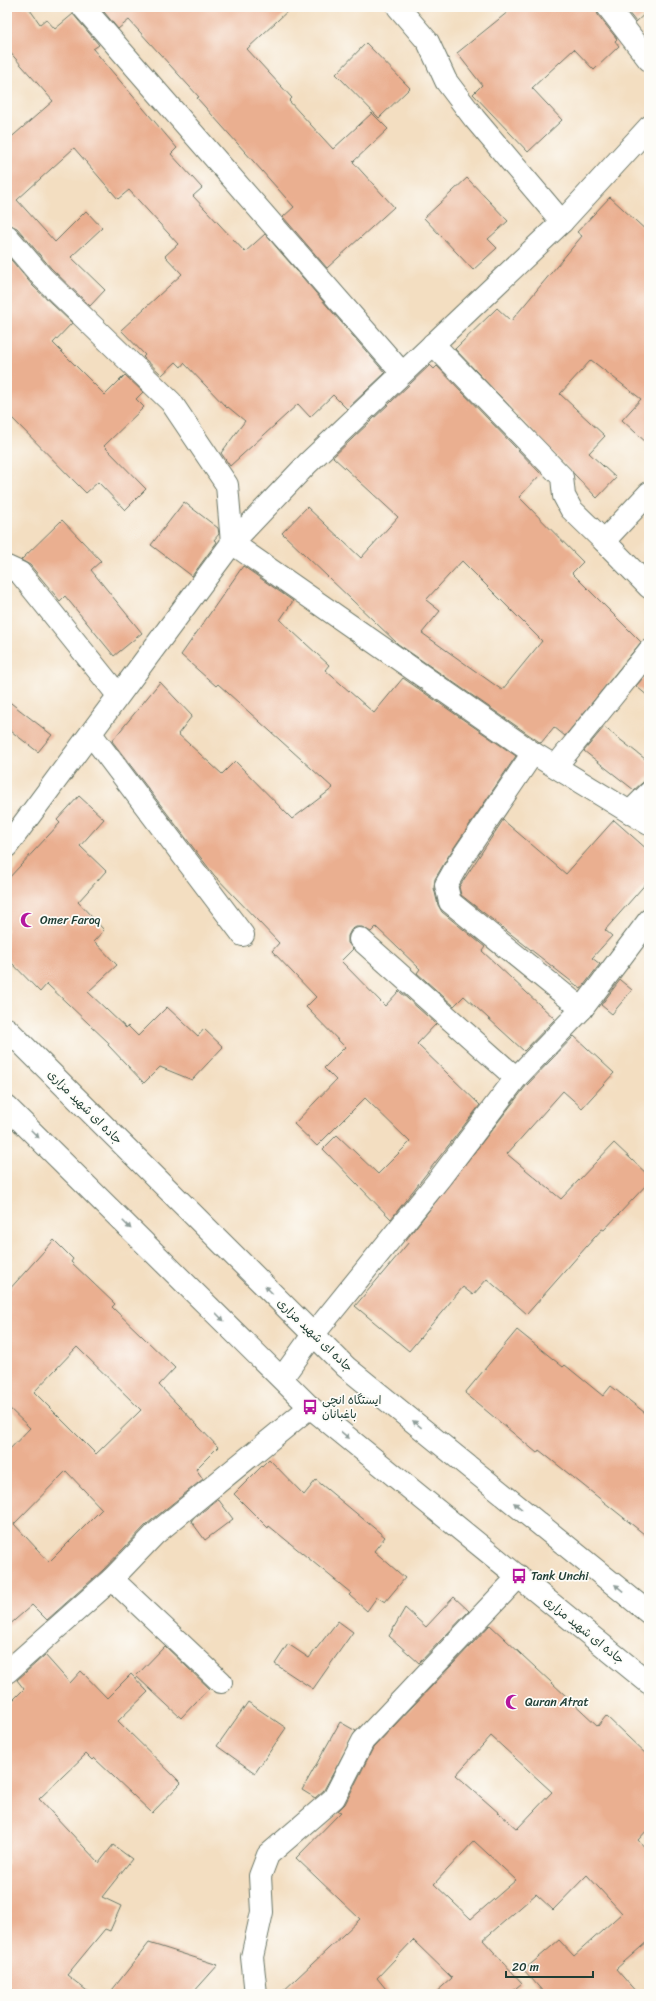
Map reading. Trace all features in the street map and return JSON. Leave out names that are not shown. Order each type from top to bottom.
[{"type":"street","points":[[83,7],[402,373]]},
{"type":"street","points":[[398,7],[428,42],[446,81],[469,112],[562,222]]},
{"type":"street","points":[[608,7],[649,60]]},
{"type":"street","points":[[7,846],[232,543],[308,463],[562,222],[649,128]]},
{"type":"street","points":[[7,236],[42,277],[171,402],[227,485],[232,543]]},
{"type":"street","points":[[433,344],[562,477],[564,496],[571,509],[649,587]]},
{"type":"street","points":[[604,541],[649,493]]},
{"type":"street","points":[[232,543],[533,753],[649,824]]},
{"type":"street","points":[[7,567],[20,573],[118,695]]},
{"type":"street","points":[[556,766],[649,652]]},
{"type":"street","points":[[91,734],[243,935]]},
{"type":"street","points":[[533,753],[459,862],[446,885],[450,902],[582,1009]]},
{"type":"street","points":[[630,812],[649,794]]},
{"type":"street","points":[[282,1378],[313,1335],[440,1178],[516,1078],[582,1009],[649,920]]},
{"type":"street","points":[[360,939],[516,1078]]},
{"type":"street","name":"جاده ای شهید مزاری","points":[[7,1029],[346,1367],[649,1613]]},
{"type":"street","name":"جاده ای شهید مزاری","points":[[7,1107],[310,1407],[649,1683]]},
{"type":"street","points":[[7,1672],[112,1579],[155,1534],[310,1407]]},
{"type":"street","points":[[256,1994],[252,1957],[262,1912],[260,1876],[268,1855],[334,1798],[363,1741],[519,1576]]},
{"type":"street","points":[[112,1579],[221,1682]]},
{"type":"building","points":[[7,7],[28,7],[40,24],[46,19],[55,29],[73,14],[99,45],[93,49],[177,148],[171,154],[202,188],[193,196],[245,252],[265,234],[385,373],[347,409],[333,395],[310,417],[298,404],[230,466],[221,453],[245,421],[228,407],[227,408],[184,363],[181,367],[176,362],[162,375],[143,357],[145,355],[121,330],[182,274],[165,256],[178,244],[129,190],[118,199],[74,148],[17,200],[55,242],[86,211],[102,228],[71,257],[105,290],[90,306],[51,268],[17,228],[7,224],[7,141],[53,101],[7,49]]},
{"type":"building","points":[[100,7],[292,7],[247,49],[292,98],[289,101],[333,149],[372,113],[388,129],[353,162],[394,207],[327,268],[283,217],[294,207],[197,98],[199,97],[129,20],[118,29]]},
{"type":"building","points":[[514,7],[596,7],[598,15],[617,39],[615,41],[619,46],[594,70],[574,49],[532,88],[562,120],[528,152],[473,94],[482,85],[457,53]]},
{"type":"building","points":[[624,7],[649,7],[649,10],[636,22]]},
{"type":"building","points":[[366,43],[410,88],[379,118],[336,74]]},
{"type":"building","points":[[467,178],[508,221],[488,239],[497,248],[473,270],[424,218]]},
{"type":"building","points":[[610,197],[649,233],[649,445],[622,420],[641,399],[591,360],[560,394],[605,436],[589,453],[616,478],[597,498],[455,349],[497,308],[511,321],[582,236],[577,232]]},
{"type":"building","points":[[7,255],[33,286],[72,323],[53,343],[105,395],[125,375],[143,392],[136,399],[144,407],[104,446],[146,489],[125,510],[98,482],[86,493],[7,413]]},
{"type":"building","points":[[430,365],[434,369],[437,366],[541,474],[519,497],[583,562],[572,573],[641,642],[565,736],[554,727],[541,743],[398,644],[282,533],[307,507],[361,558],[398,517],[333,457]],"holes":[[[462,561],[542,641],[502,690],[422,633],[440,611],[426,600]]]},
{"type":"building","points":[[184,502],[218,528],[219,534],[214,540],[217,542],[192,576],[151,545]]},
{"type":"building","points":[[62,520],[101,561],[91,570],[142,633],[114,656],[65,596],[60,601],[30,565],[21,560]]},
{"type":"building","points":[[243,566],[293,601],[280,620],[329,665],[325,670],[374,713],[403,678],[516,756],[449,855],[435,879],[434,888],[438,905],[442,912],[485,947],[482,951],[555,1019],[524,1051],[464,996],[454,1006],[417,973],[420,969],[376,927],[371,932],[362,927],[356,927],[351,930],[348,936],[348,943],[353,949],[341,961],[385,1006],[399,991],[436,1024],[417,1044],[480,1105],[391,1219],[323,1149],[337,1135],[378,1174],[410,1142],[365,1098],[317,1146],[294,1124],[336,1080],[324,1068],[345,1047],[306,1007],[316,997],[272,951],[279,943],[214,875],[112,741],[160,682],[192,716],[178,734],[222,774],[235,761],[292,819],[333,788],[218,684],[216,686],[181,655]]},
{"type":"building","points":[[649,671],[649,697],[636,686]]},
{"type":"building","points":[[7,700],[52,735],[38,752],[7,728]]},
{"type":"building","points":[[604,727],[649,762],[649,777],[634,790],[584,751]]},
{"type":"building","points":[[79,796],[104,819],[80,846],[106,871],[78,902],[104,930],[94,941],[117,965],[88,992],[126,1028],[128,1026],[138,1036],[167,1007],[198,1036],[204,1029],[223,1047],[192,1080],[160,1067],[144,1083],[108,1045],[109,1043],[47,984],[40,992],[7,958],[7,880],[60,823],[57,820]]},
{"type":"building","points":[[503,820],[566,874],[614,820],[649,851],[649,880],[605,930],[612,936],[592,958],[600,964],[581,989],[461,895],[459,887]]},
{"type":"building","points":[[620,980],[632,990],[612,1014],[601,1005]]},
{"type":"building","points":[[574,1036],[614,1073],[582,1108],[563,1091],[507,1154],[561,1199],[614,1143],[649,1176],[649,1182],[604,1230],[602,1229],[527,1314],[487,1279],[473,1295],[463,1287],[409,1351],[355,1306],[409,1242],[406,1240],[526,1086]]},
{"type":"building","points":[[54,1240],[73,1259],[71,1262],[115,1304],[112,1307],[175,1368],[159,1385],[218,1447],[196,1469],[203,1479],[147,1524],[103,1570],[47,1620],[32,1605],[7,1627],[7,1452],[30,1428],[7,1406],[7,1292]],"holes":[[[77,1347],[141,1410],[96,1454],[34,1392]],[[66,1471],[102,1509],[49,1562],[14,1524]]]},
{"type":"building","points":[[517,1330],[563,1367],[565,1365],[603,1396],[611,1386],[649,1416],[649,1538],[539,1450],[537,1453],[465,1393]]},
{"type":"building","points":[[269,1459],[304,1495],[316,1480],[385,1537],[374,1551],[405,1578],[385,1602],[377,1597],[367,1611],[349,1595],[351,1593],[269,1526],[268,1528],[234,1494]]},
{"type":"building","points":[[218,1499],[233,1519],[205,1540],[191,1521]]},
{"type":"building","points":[[454,1597],[469,1611],[419,1663],[389,1636],[405,1608],[426,1627]]},
{"type":"building","points":[[338,1621],[353,1632],[313,1689],[275,1664],[288,1644],[309,1658]]},
{"type":"building","points":[[490,1625],[598,1726],[606,1716],[649,1757],[649,1828],[638,1840],[649,1852],[649,1940],[616,1969],[638,1994],[545,1994],[524,1970],[559,1940],[574,1956],[622,1913],[587,1875],[553,1910],[536,1894],[483,1940],[522,1983],[509,1994],[434,1994],[452,1978],[413,1940],[377,1978],[390,1994],[280,1994],[360,1919],[296,1858],[341,1812],[338,1811],[345,1804],[373,1748]],"holes":[[[491,1736],[552,1792],[517,1829],[456,1775]],[[474,1841],[516,1880],[471,1919],[434,1884]]]},
{"type":"building","points":[[165,1646],[209,1688],[181,1718],[136,1676]]},
{"type":"building","points":[[45,1655],[70,1683],[81,1671],[107,1698],[131,1674],[148,1692],[118,1721],[181,1783],[152,1813],[94,1758],[92,1760],[86,1754],[39,1799],[99,1863],[113,1845],[132,1859],[102,1897],[121,1906],[110,1931],[105,1929],[67,1975],[91,1994],[18,1994],[7,1985],[7,1706],[24,1689],[17,1680]]},
{"type":"building","points":[[248,1702],[286,1728],[255,1773],[217,1746]]},
{"type":"building","points":[[340,1722],[356,1731],[324,1790],[315,1798],[302,1790]]},
{"type":"building","points":[[149,1943],[218,1965],[192,1994],[109,1994]]},
{"type":"place","name":"Omer Faroq","points":[[28,920]]},
{"type":"place","name":"ایستگاه انچی باغبانان","points":[[310,1407]]},
{"type":"place","name":"Tank Unchi","points":[[519,1576]]},
{"type":"place","name":"Quran Atrat","points":[[513,1702]]}]
